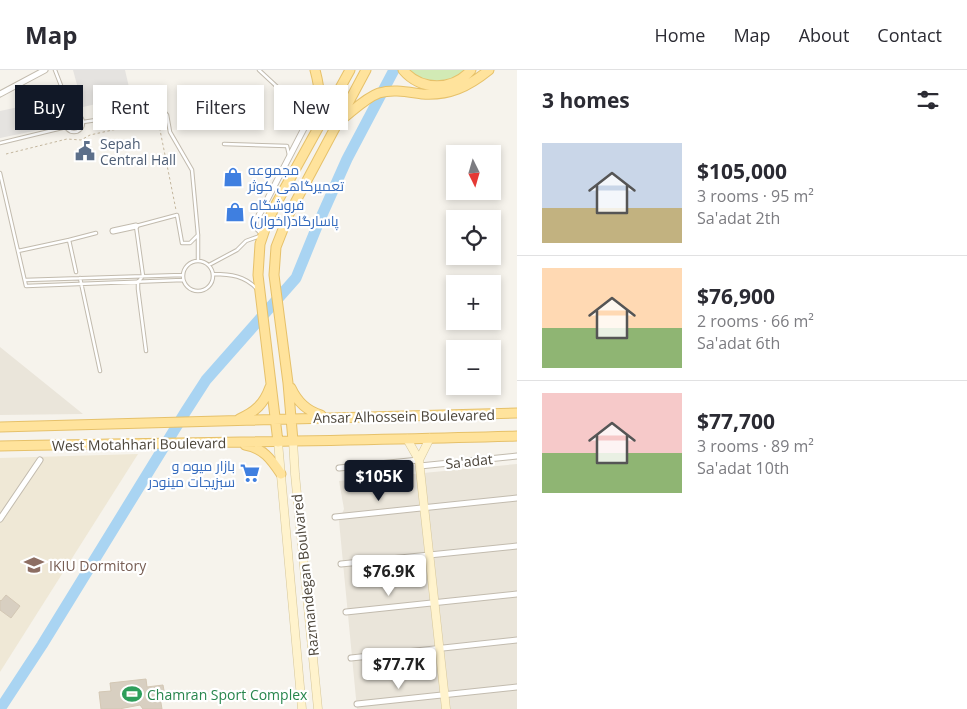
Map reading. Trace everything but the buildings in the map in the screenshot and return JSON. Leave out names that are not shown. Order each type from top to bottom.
[{"type":"main road","points":[[309,144],[320,105],[319,86],[315,70]]},
{"type":"main road","points":[[278,442],[261,307],[258,260],[263,234],[275,206],[350,70]]},
{"type":"main road","points":[[348,104],[366,70]]},
{"type":"main road","points":[[403,70],[416,82],[438,86],[452,84],[471,70]]},
{"type":"main road","points":[[348,114],[360,104],[379,93],[395,91],[442,94],[458,90],[472,83],[489,70]]},
{"type":"main road","points":[[293,442],[288,383],[278,314],[274,261],[281,232],[334,130]]},
{"type":"main road","points":[[288,383],[296,398],[313,412],[333,418]]},
{"type":"main road","points":[[235,421],[255,411],[263,403],[271,384]]},
{"type":"main road","name":"Ansar Alhossein Boulevared","points":[[274,419],[517,413]]},
{"type":"main road","name":"West Motahhari Boulevard","points":[[0,427],[274,419]]},
{"type":"main road","name":"Ansar Alhossein Boulevared","points":[[278,442],[517,436]]},
{"type":"main road","points":[[420,463],[430,438]]},
{"type":"main road","points":[[406,439],[420,463],[446,709]]},
{"type":"main road","points":[[232,442],[263,451],[281,474]]},
{"type":"main road","name":"West Motahhari Boulevard","points":[[0,446],[278,442]]},
{"type":"main road","name":"Razmandegan Boulvared","points":[[278,442],[302,709]]},
{"type":"main road","name":"Razmandegan Boulvared","points":[[293,442],[318,709]]},
{"type":"street","points":[[0,94],[45,70]]},
{"type":"street","points":[[263,234],[254,225],[303,130]]},
{"type":"street","points":[[113,231],[136,226]]},
{"type":"street","name":"Sa'adat","points":[[339,468],[517,456]]},
{"type":"street","points":[[0,519],[40,460]]},
{"type":"street","points":[[335,517],[517,498]]},
{"type":"street","points":[[341,564],[517,546]]},
{"type":"street","points":[[346,612],[517,594]]},
{"type":"street","points":[[351,658],[517,640]]},
{"type":"street","points":[[357,704],[517,687]]},
{"type":"lane","points":[[55,70],[61,85]]},
{"type":"lane","points":[[259,70],[275,85]]},
{"type":"lane","points":[[83,122],[163,110],[167,115],[170,132],[192,170],[198,235],[198,260]]},
{"type":"lane","points":[[0,143],[54,130]]},
{"type":"lane","points":[[224,144],[287,146],[290,156]]},
{"type":"lane","points":[[0,172],[26,286],[183,280]]},
{"type":"lane","points":[[146,350],[138,289],[138,282],[143,276],[136,226],[177,215],[182,243],[190,243],[198,235]]},
{"type":"lane","points":[[18,251],[96,233]]},
{"type":"lane","points":[[209,265],[237,250],[246,240],[263,234]]},
{"type":"lane","points":[[70,240],[76,272]]},
{"type":"lane","points":[[198,260],[209,265],[213,274],[208,287],[200,291],[189,288],[182,275],[186,265],[198,260]]},
{"type":"lane","points":[[213,274],[232,274],[242,277],[260,292]]},
{"type":"lane","points":[[25,280],[182,275]]},
{"type":"lane","points":[[80,278],[100,371]]},
{"type":"path","points":[[6,154],[67,139],[81,140],[90,135],[158,120],[177,215]]},
{"type":"shaded area","points":[[73,70],[125,70],[128,85],[93,85],[93,105],[83,107],[83,85],[77,85]]},
{"type":"shaded area","points":[[15,108],[15,130],[39,130],[0,138],[0,111]]},
{"type":"shaded area","points":[[0,347],[83,414],[0,415]]},
{"type":"shaded area","name":"IKIU Dormitory","points":[[138,454],[0,672],[0,458]]},
{"type":"shaded area","points":[[517,464],[517,709],[357,709],[339,521],[344,509],[339,481]]},
{"type":"green space","points":[[406,70],[467,70],[451,79],[437,82],[422,79]]},
{"type":"waterway","points":[[0,709],[42,645],[206,380],[296,278],[347,159],[394,70]]},
{"type":"place","name":"Sepah Central Hall","points":[[85,151]]},
{"type":"place","name":"مجموعه تعمیرگاهی کوثر","points":[[233,177]]},
{"type":"place","name":"فروشگاه پاسارگاد(اخوان)","points":[[235,212]]},
{"type":"place","name":"بازار میوه و سبزیجات مینودر","points":[[250,473]]},
{"type":"place","name":"IKIU Dormitory","points":[[34,565]]},
{"type":"place","name":"Chamran Sport Complex","points":[[132,694]]}]
